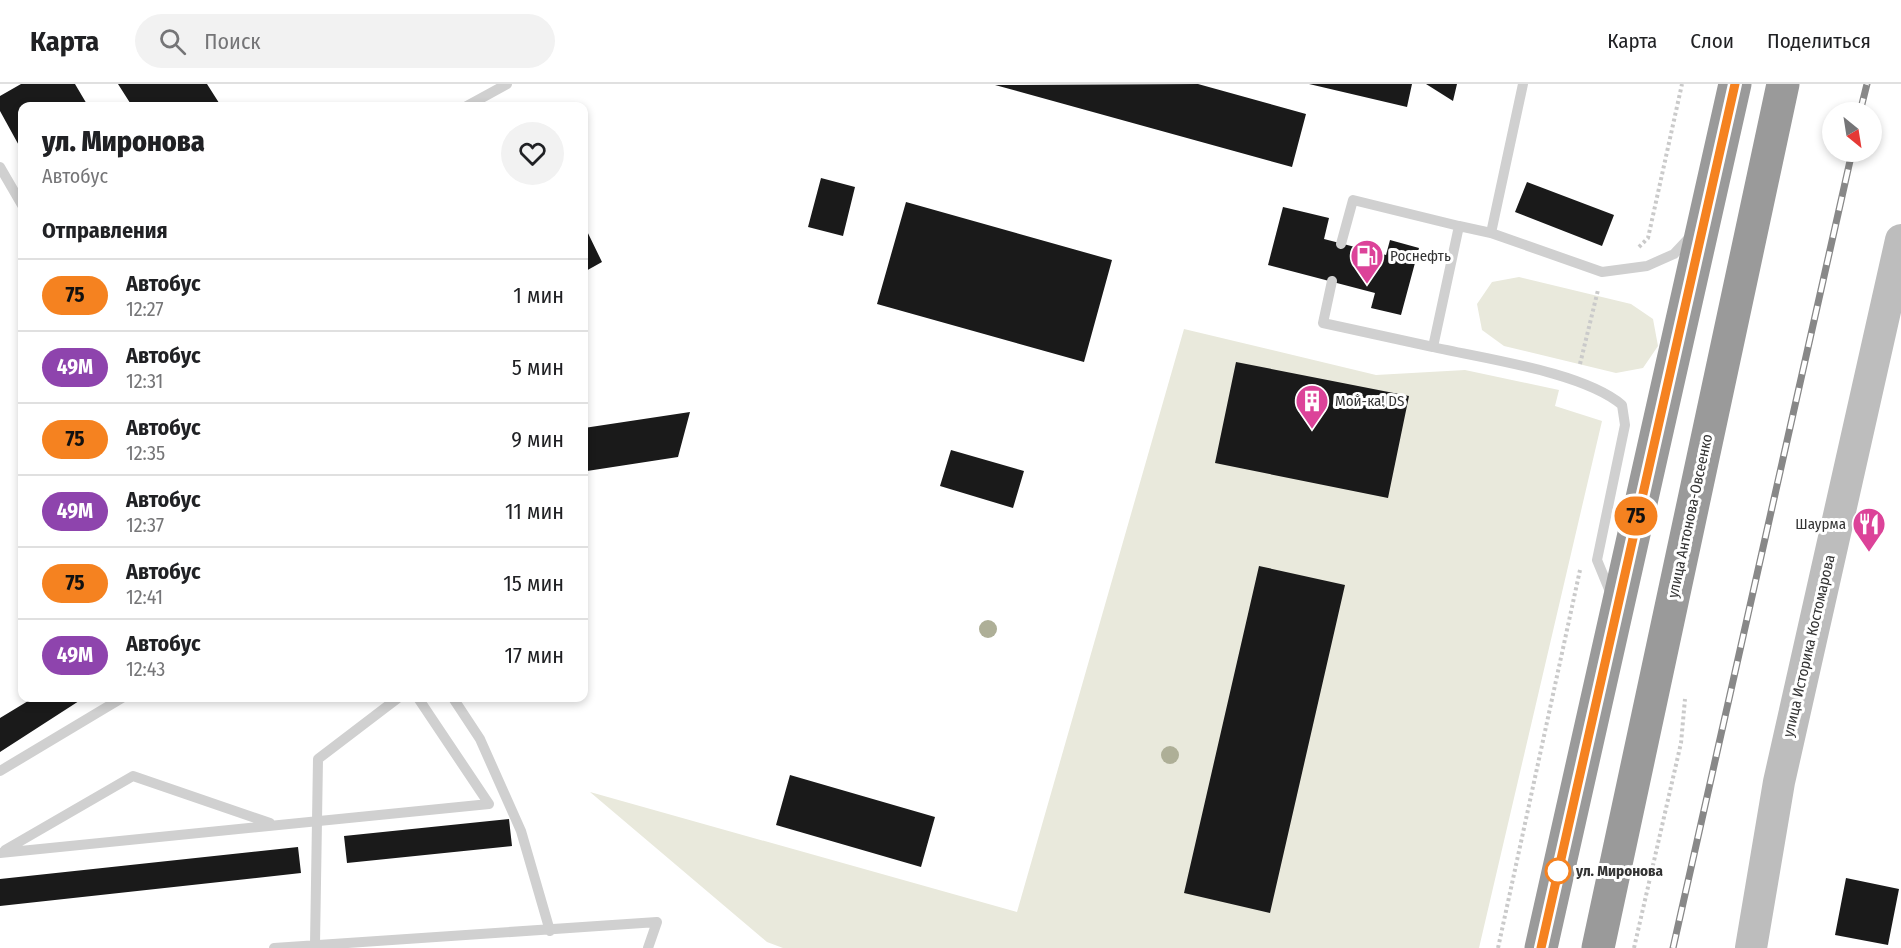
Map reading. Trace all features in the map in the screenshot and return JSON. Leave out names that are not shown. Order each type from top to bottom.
[{"type":"highway","points":[[1540,948],[1735,84]]},
{"type":"highway","name":"улица Антонова-Овсеенко","points":[[1598,948],[1783,84]]},
{"type":"street","name":"улица Историка Костомарова","points":[[1751,948],[1779,782],[1901,240]]},
{"type":"lane","points":[[474,102],[507,84]]},
{"type":"lane","points":[[1491,233],[1523,84]]},
{"type":"lane","points":[[0,167],[18,199]]},
{"type":"lane","points":[[1341,244],[1353,200],[1491,233],[1602,272],[1647,266],[1674,254],[1702,223]]},
{"type":"lane","points":[[1433,347],[1459,226]]},
{"type":"lane","points":[[1332,281],[1323,323],[1576,380],[1608,393],[1622,405],[1625,425],[1597,560],[1616,606]]},
{"type":"lane","points":[[0,771],[115,702]]},
{"type":"lane","points":[[315,944],[318,759],[393,702]]},
{"type":"lane","points":[[0,853],[317,819],[489,804],[421,702]]},
{"type":"lane","points":[[456,702],[480,740],[520,831],[550,930]]},
{"type":"lane","points":[[0,853],[133,776],[273,824]]},
{"type":"lane","points":[[274,948],[657,922],[648,948]]},
{"type":"path","points":[[1635,249],[1648,238],[1682,84]]},
{"type":"path","points":[[1576,380],[1602,272]]},
{"type":"path","points":[[1498,948],[1580,568]]},
{"type":"shaded area","points":[[1519,277],[1631,304],[1653,319],[1658,346],[1643,368],[1616,373],[1504,346],[1482,330],[1477,304],[1492,282]]},
{"type":"shaded area","points":[[1184,329],[1376,375],[1465,370],[1559,390],[1555,406],[1602,421],[1479,948],[783,948],[767,942],[590,792],[1017,912]]},
{"type":"building","points":[[21,84],[75,84],[86,102],[18,102],[18,144],[0,111],[0,96]]},
{"type":"building","points":[[118,84],[207,84],[218,102],[129,102]]},
{"type":"building","points":[[1198,84],[1306,114],[1292,167],[995,85]]},
{"type":"building","points":[[1309,84],[1412,84],[1407,107]]},
{"type":"building","points":[[1426,84],[1457,84],[1453,101]]},
{"type":"building","points":[[821,178],[855,187],[843,236],[808,227]]},
{"type":"building","points":[[1527,182],[1614,215],[1602,246],[1515,212]]},
{"type":"building","points":[[906,202],[1112,260],[1084,362],[877,304]]},
{"type":"building","points":[[1283,207],[1329,218],[1324,239],[1386,255],[1390,240],[1419,248],[1401,315],[1371,308],[1375,293],[1268,265]]},
{"type":"building","points":[[588,233],[602,262],[588,270]]},
{"type":"building","name":"Мой-ка! DS","points":[[1236,362],[1409,396],[1388,498],[1215,463]]},
{"type":"building","points":[[690,412],[678,457],[588,471],[588,427]]},
{"type":"building","points":[[951,450],[1024,471],[1013,508],[940,486]]},
{"type":"building","points":[[1259,566],[1345,585],[1270,913],[1184,893]]},
{"type":"building","points":[[26,702],[77,702],[0,752],[0,718]]},
{"type":"building","points":[[790,775],[935,817],[921,867],[776,825]]},
{"type":"building","points":[[509,819],[512,846],[347,863],[344,836]]},
{"type":"building","points":[[298,847],[301,873],[0,906],[0,879]]},
{"type":"building","points":[[1846,878],[1899,889],[1888,945],[1835,935]]},
{"type":"railway","points":[[1862,102],[1867,84]]},
{"type":"railway","points":[[1673,948],[1850,162]]},
{"type":"bus line","name":"75","points":[[1541,948],[1735,84]]},
{"type":"place","name":"Роснефть","points":[[1367,285]]},
{"type":"place","name":"Мой-ка! DS","points":[[1312,430]]},
{"type":"place","name":"Шаурма","points":[[1869,553]]},
{"type":"place","name":"ул. Миронова","points":[[1558,871]]}]
